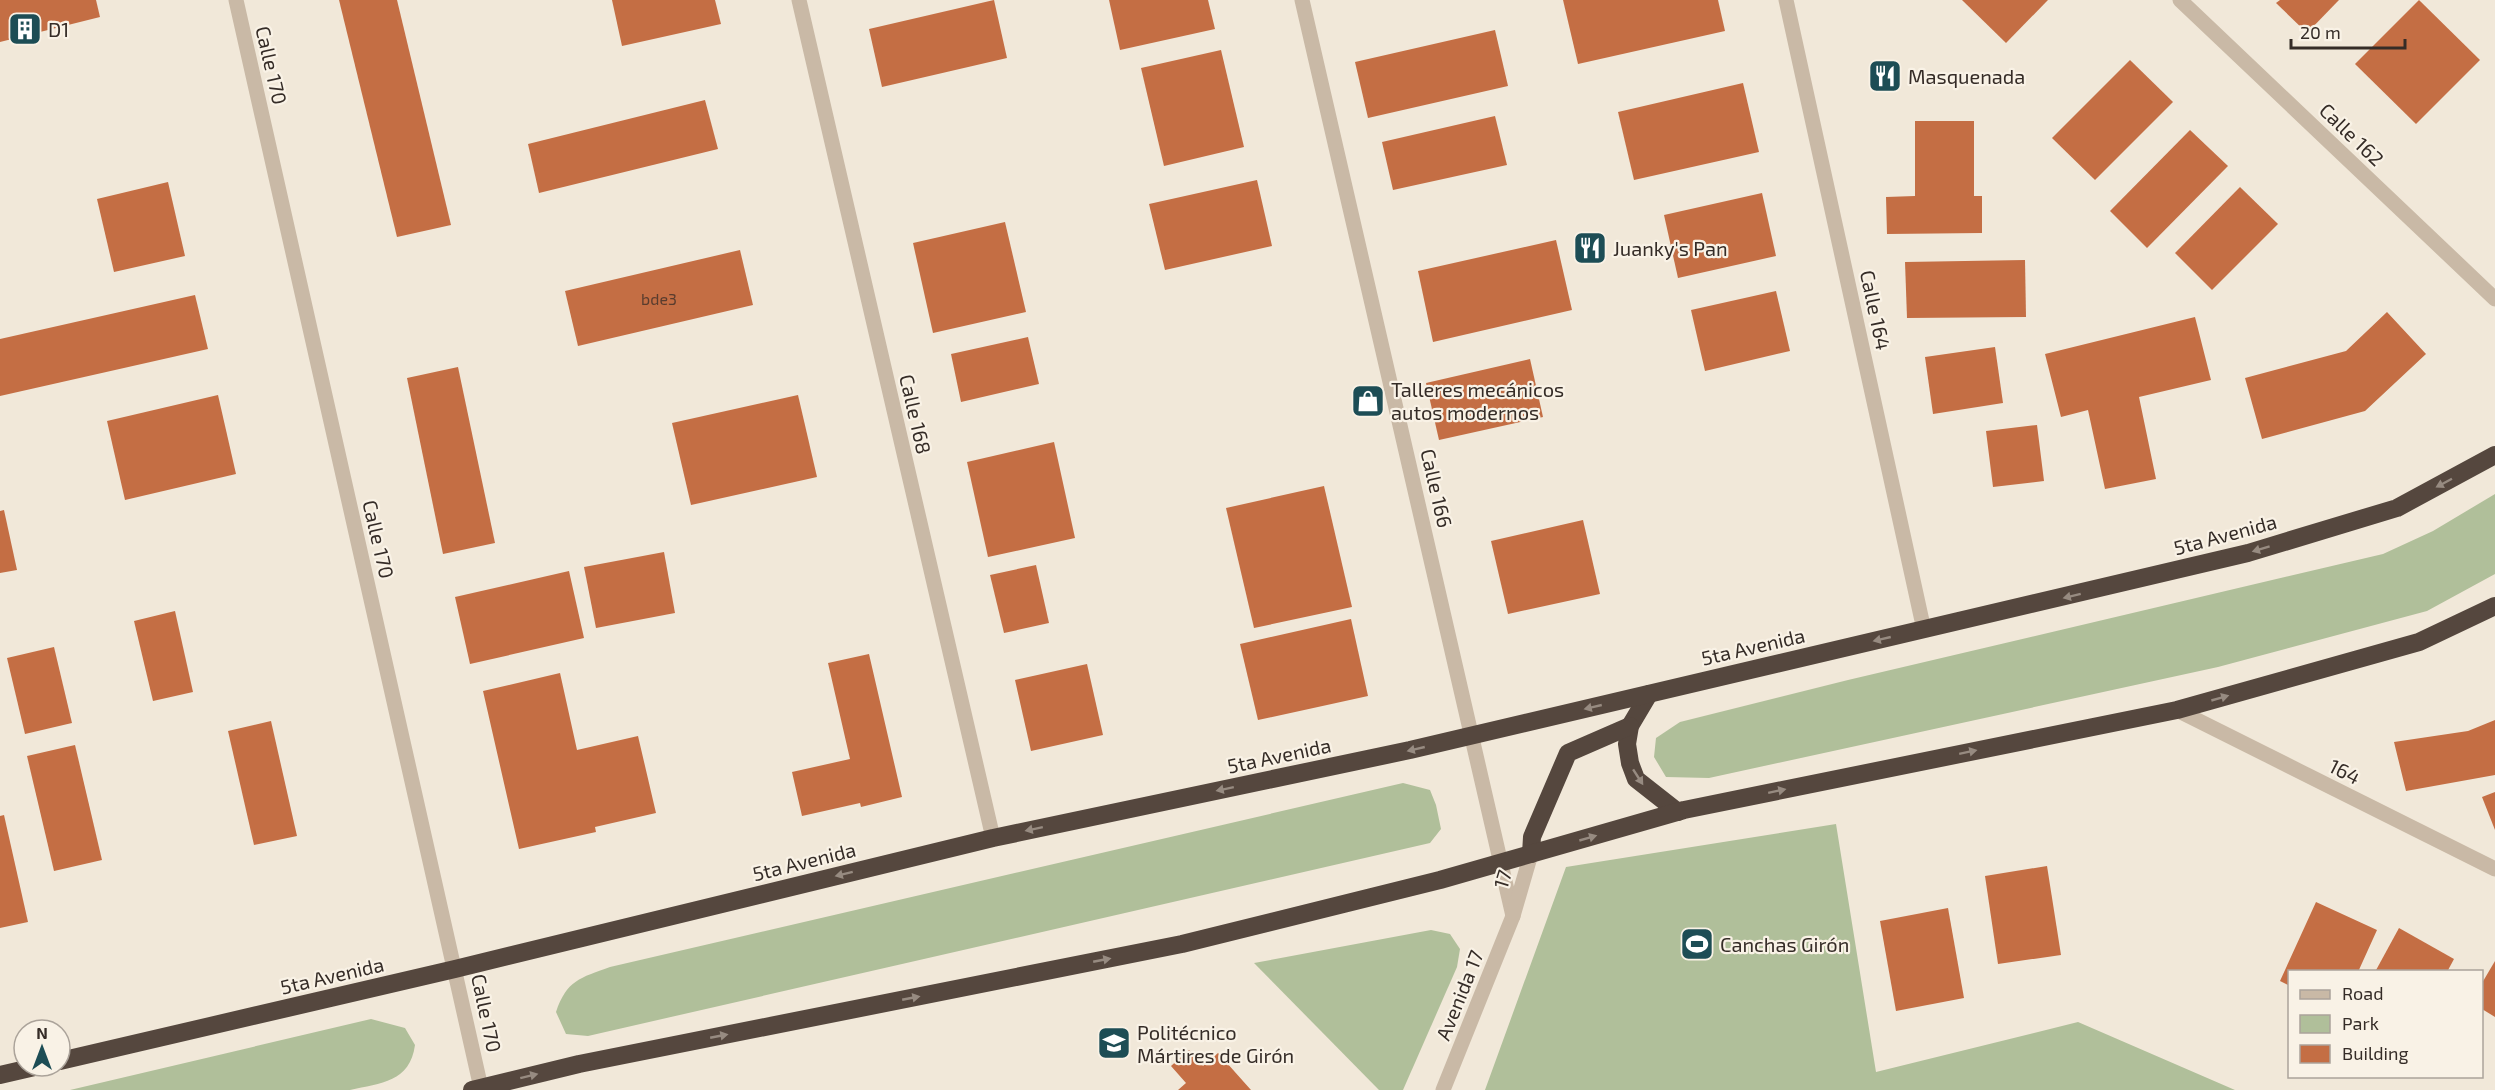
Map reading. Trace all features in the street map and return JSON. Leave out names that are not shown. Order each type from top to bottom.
[{"type":"highway","name":"5ta Avenida","points":[[72,1058],[455,969],[993,838],[1473,736],[2248,553],[2397,508],[2495,455]]},
{"type":"highway","points":[[476,1089],[579,1064],[1182,944],[1500,863],[1678,812],[2177,710],[2419,642],[2495,606]]},
{"type":"highway","points":[[1649,694],[1630,726],[1627,744],[1636,779],[1678,812]]},
{"type":"highway","points":[[1532,854],[1532,837],[1568,753],[1630,726]]},
{"type":"street","name":"Calle 170","points":[[236,0],[455,969],[476,1089]]},
{"type":"street","name":"Calle 168","points":[[799,0],[993,838]]},
{"type":"street","name":"Calle 166","points":[[1302,0],[1513,916]]},
{"type":"street","name":"Calle 164","points":[[1786,0],[1924,630]]},
{"type":"street","name":"Calle 162","points":[[2180,0],[2495,299]]},
{"type":"street","name":"164","points":[[2177,710],[2495,869]]},
{"type":"street","name":"17","points":[[1513,916],[1532,854]]},
{"type":"street","name":"Avenida 17","points":[[1443,1090],[1513,916]]},
{"type":"green space","points":[[2495,494],[2495,574],[2427,611],[2218,667],[1709,778],[1666,777],[1654,757],[1656,738],[1680,722],[1848,680],[2383,554],[2433,531]]},
{"type":"green space","points":[[1403,783],[1430,790],[1441,829],[1430,843],[588,1036],[566,1034],[556,1012],[565,993],[576,982],[610,967]]},
{"type":"green space","name":"Canchas Girón","points":[[1836,824],[1876,1072],[2078,1022],[2235,1090],[1485,1090],[1566,867]]},
{"type":"green space","points":[[1431,930],[1450,934],[1460,949],[1457,967],[1403,1090],[1379,1090],[1254,963]]},
{"type":"green space","points":[[371,1019],[405,1028],[415,1045],[407,1067],[400,1074],[373,1085],[350,1090],[70,1090]]},
{"type":"building","name":"D1","points":[[0,0],[96,0],[100,17],[0,42]]},
{"type":"building","points":[[339,0],[397,0],[451,225],[397,237]]},
{"type":"building","points":[[612,0],[715,0],[721,24],[622,46]]},
{"type":"building","points":[[994,0],[1007,58],[882,87],[869,29]]},
{"type":"building","points":[[1109,0],[1208,0],[1215,29],[1120,50]]},
{"type":"building","points":[[1563,0],[1718,0],[1725,31],[1578,64]]},
{"type":"building","points":[[1962,0],[2048,0],[2006,43]]},
{"type":"building","points":[[2280,0],[2339,0],[2307,33],[2276,3]]},
{"type":"building","points":[[2419,0],[2480,60],[2416,124],[2355,64]]},
{"type":"building","points":[[1495,30],[1508,86],[1368,118],[1355,62]]},
{"type":"building","points":[[1221,50],[1244,147],[1164,166],[1141,68]]},
{"type":"building","points":[[2130,60],[2173,102],[2095,180],[2052,138]]},
{"type":"building","points":[[1743,83],[1759,152],[1634,180],[1618,112]]},
{"type":"building","points":[[705,100],[718,149],[539,193],[528,144]]},
{"type":"building","points":[[1495,116],[1507,165],[1393,190],[1382,142]]},
{"type":"building","points":[[1915,121],[1974,121],[1974,196],[1982,196],[1982,233],[1887,234],[1886,197],[1915,196]]},
{"type":"building","points":[[2190,130],[2228,166],[2147,248],[2110,211]]},
{"type":"building","points":[[1257,180],[1272,246],[1165,270],[1149,204]]},
{"type":"building","points":[[168,182],[185,256],[114,272],[97,199]]},
{"type":"building","points":[[2240,187],[2278,224],[2212,290],[2175,253]]},
{"type":"building","points":[[1762,193],[1776,256],[1678,278],[1664,215]]},
{"type":"building","points":[[1005,222],[1026,312],[933,333],[913,243]]},
{"type":"building","points":[[1556,240],[1572,310],[1433,342],[1418,271]]},
{"type":"building","points":[[740,250],[753,305],[578,346],[565,291]]},
{"type":"building","points":[[2025,260],[2026,317],[1907,318],[1905,262]]},
{"type":"building","points":[[1776,291],[1790,351],[1705,371],[1691,310]]},
{"type":"building","points":[[195,295],[208,349],[0,396],[0,339]]},
{"type":"building","points":[[2387,312],[2426,354],[2365,411],[2262,439],[2245,378],[2346,351]]},
{"type":"building","points":[[2195,317],[2211,380],[2139,397],[2156,479],[2105,489],[2088,410],[2061,417],[2045,354]]},
{"type":"building","points":[[1028,337],[1039,384],[961,402],[951,354]]},
{"type":"building","points":[[1995,347],[2003,403],[1933,414],[1925,357]]},
{"type":"building","points":[[1530,359],[1543,417],[1439,440],[1426,383]]},
{"type":"building","points":[[458,367],[495,543],[443,554],[407,378]]},
{"type":"building","points":[[218,395],[236,474],[125,500],[107,421]]},
{"type":"building","points":[[798,395],[817,477],[691,505],[672,423]]},
{"type":"building","points":[[2037,425],[2044,481],[1993,487],[1986,431]]},
{"type":"building","points":[[1054,442],[1075,538],[988,557],[967,462]]},
{"type":"building","points":[[1324,486],[1352,607],[1254,628],[1226,508]]},
{"type":"building","points":[[4,510],[17,570],[0,573],[0,511]]},
{"type":"building","points":[[1583,520],[1600,594],[1508,614],[1491,541]]},
{"type":"building","points":[[664,552],[675,613],[596,628],[584,567]]},
{"type":"building","points":[[1036,565],[1049,623],[1004,633],[990,575]]},
{"type":"building","points":[[569,571],[584,638],[470,664],[455,597]]},
{"type":"building","points":[[175,611],[193,692],[153,701],[134,621]]},
{"type":"building","points":[[1351,619],[1368,696],[1258,720],[1240,644]]},
{"type":"building","points":[[54,647],[72,723],[25,734],[7,658]]},
{"type":"building","points":[[869,654],[902,797],[861,807],[860,803],[802,816],[792,772],[850,759],[828,663]]},
{"type":"building","points":[[1087,664],[1103,735],[1031,751],[1015,680]]},
{"type":"building","points":[[560,673],[577,750],[638,736],[656,813],[595,827],[596,832],[519,849],[483,691]]},
{"type":"building","points":[[2495,720],[2495,775],[2406,791],[2394,742],[2468,731]]},
{"type":"building","points":[[271,721],[297,836],[254,845],[228,731]]},
{"type":"building","points":[[75,745],[102,860],[54,871],[27,756]]},
{"type":"building","points":[[2495,792],[2495,830],[2482,797]]},
{"type":"building","points":[[4,815],[28,922],[0,928],[0,816]]},
{"type":"building","points":[[2047,866],[2061,955],[1998,964],[1985,876]]},
{"type":"building","points":[[2316,902],[2377,930],[2359,970],[2288,970],[2288,985],[2280,981]]},
{"type":"building","points":[[1948,908],[1964,998],[1896,1011],[1880,921]]},
{"type":"building","points":[[2399,928],[2454,959],[2448,970],[2376,970]]},
{"type":"building","points":[[2495,961],[2495,1017],[2483,1010],[2483,981]]},
{"type":"building","points":[[1189,1050],[1203,1066],[1218,1053],[1251,1090],[1178,1090],[1186,1083],[1171,1066]]},
{"type":"place","name":"D1","points":[[25,29]]},
{"type":"place","name":"Masquenada","points":[[1885,76]]},
{"type":"place","name":"Juanky's Pan","points":[[1590,248]]},
{"type":"place","name":"Talleres mecánicos autos modernos","points":[[1368,401]]},
{"type":"place","name":"Canchas Girón","points":[[1697,944]]},
{"type":"place","name":"Politécnico Mártires de Girón","points":[[1114,1043]]}]
